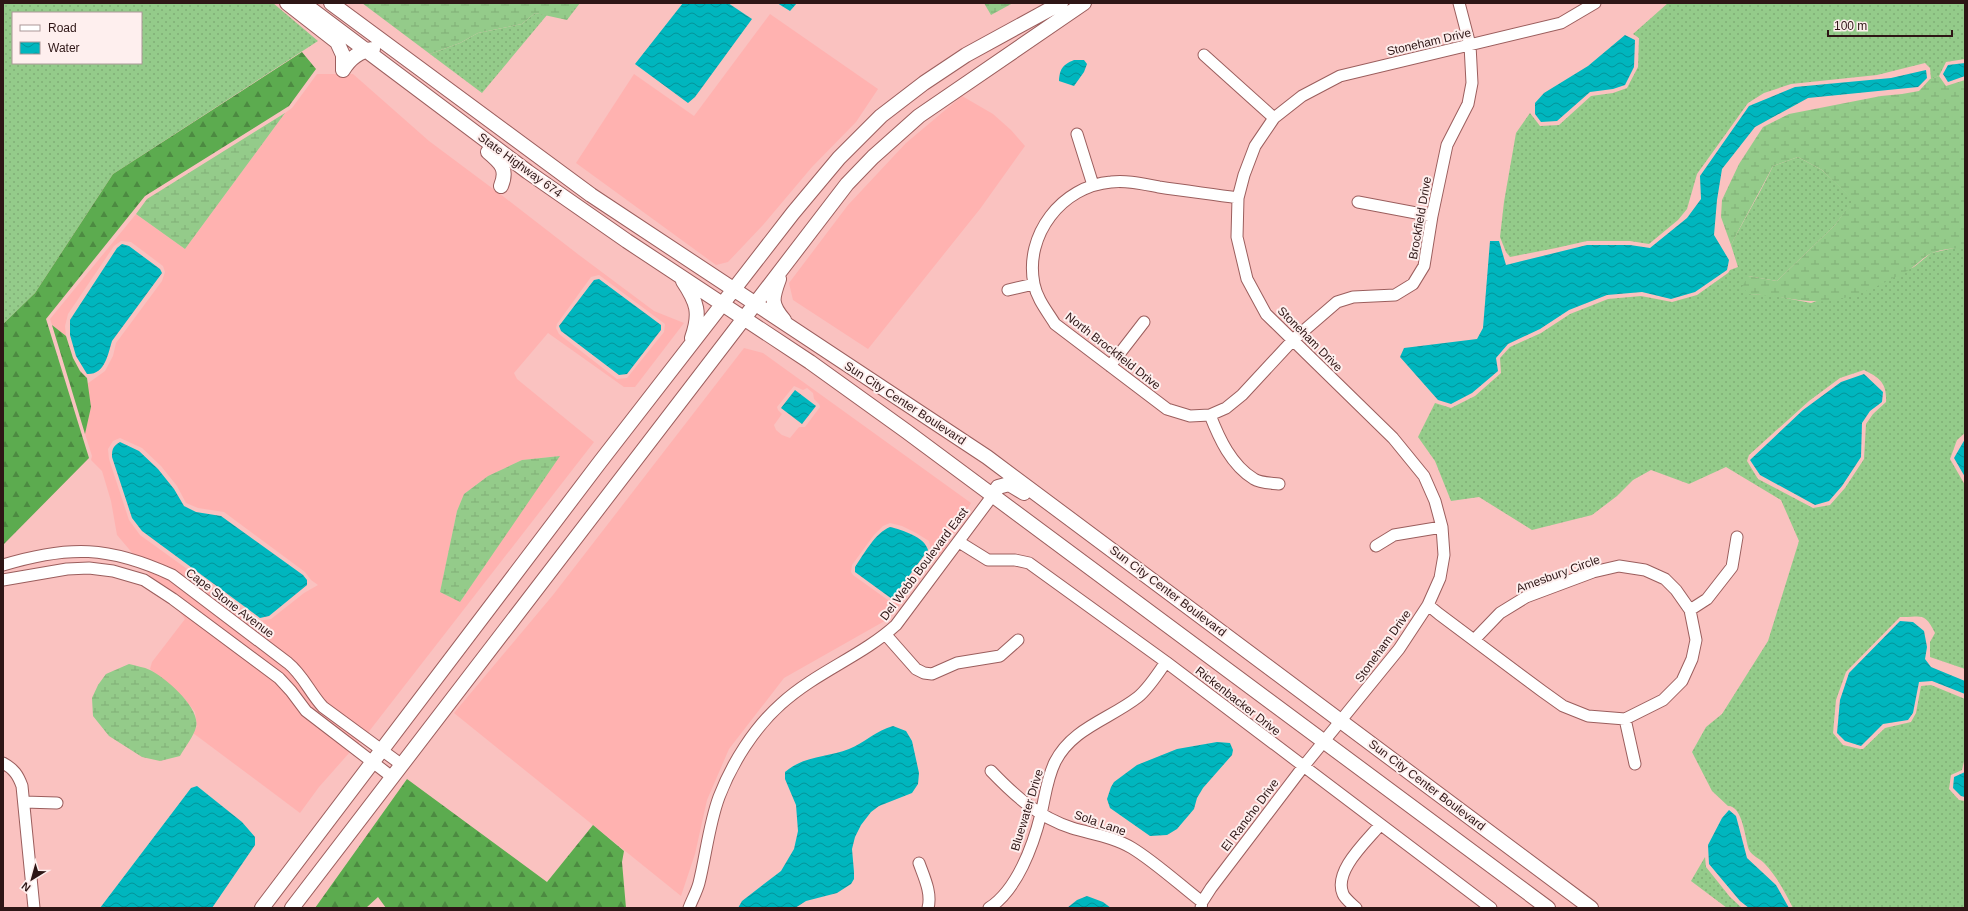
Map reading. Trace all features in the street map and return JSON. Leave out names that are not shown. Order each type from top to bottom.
[{"type":"main road","points":[[287,3],[338,42],[343,55],[344,70]]},
{"type":"main road","name":"State Highway 674","points":[[303,3],[531,174],[679,276],[744,318]]},
{"type":"main road","name":"State Highway 674","points":[[332,3],[591,195],[734,291]]},
{"type":"main road","points":[[262,908],[688,348],[734,291],[816,183],[881,116],[924,84],[966,55],[1061,3]]},
{"type":"main road","points":[[292,908],[847,184],[897,134],[962,85],[1084,3]]},
{"type":"main road","points":[[344,70],[351,59],[366,50],[376,50],[386,55],[474,118],[498,127]]},
{"type":"main road","points":[[344,70],[354,63],[364,59],[379,60]]},
{"type":"main road","points":[[426,96],[439,113],[502,164],[505,175],[501,186],[518,175],[531,174]]},
{"type":"main road","points":[[784,266],[774,293],[773,303],[777,312],[791,327]]},
{"type":"main road","points":[[679,276],[693,296],[698,312],[697,323],[688,348]]},
{"type":"main road","name":"Sun City Center Boulevard","points":[[734,291],[987,457],[1591,908]]},
{"type":"main road","name":"Sun City Center Boulevard","points":[[744,318],[810,362],[993,495],[1548,908]]},
{"type":"main road","points":[[993,495],[998,487],[1008,484],[1022,491],[1098,547],[1124,559]]},
{"type":"street","name":"Brockfield Drive","points":[[1293,340],[1337,302],[1353,298],[1395,295],[1412,284],[1424,266],[1432,216],[1447,145],[1468,104],[1472,83],[1470,45],[1459,3]]},
{"type":"street","name":"Stoneham Drive","points":[[1324,741],[1342,721],[1399,649],[1428,605],[1440,578],[1444,555],[1442,527],[1435,501],[1424,476],[1413,462],[1393,438],[1266,314],[1247,279],[1237,237],[1238,198],[1244,174],[1255,146],[1274,118],[1302,96],[1340,76],[1561,23],[1595,3]]},
{"type":"street","points":[[1204,56],[1274,118]]},
{"type":"street","points":[[1077,134],[1093,185]]},
{"type":"street","name":"North Brockfield Drive","points":[[1238,198],[1125,182],[1093,185],[1065,200],[1045,222],[1034,244],[1032,264],[1034,284],[1043,306],[1056,324],[1167,409],[1190,416],[1210,415],[1226,408],[1242,395],[1293,340]]},
{"type":"street","points":[[1358,202],[1432,216]]},
{"type":"street","points":[[1008,290],[1034,284]]},
{"type":"street","points":[[1110,366],[1144,322]]},
{"type":"street","points":[[1210,415],[1218,434],[1232,459],[1254,480],[1279,484]]},
{"type":"street","name":"Del Webb Boulevard East","points":[[689,908],[698,884],[719,797],[737,760],[755,733],[781,704],[809,681],[886,635],[896,624],[993,495]]},
{"type":"street","points":[[1376,546],[1394,535],[1442,527]]},
{"type":"street","points":[[1690,610],[1708,599],[1732,567],[1737,537]]},
{"type":"street","name":"Rickenbacker Drive","points":[[958,542],[988,560],[1015,560],[1029,563],[1166,662],[1491,908]]},
{"type":"street","name":"Cape Stone Avenue","points":[[3,565],[45,553],[72,550],[102,552],[124,557],[151,566],[172,576],[298,671],[313,696],[323,707],[402,765]]},
{"type":"street","name":"Amesbury Circle","points":[[1474,640],[1500,612],[1526,597],[1593,572],[1619,566],[1645,570],[1665,580],[1676,590],[1690,610],[1696,640],[1692,659],[1682,681],[1663,700],[1625,719]]},
{"type":"street","points":[[3,580],[67,569],[89,568],[113,571],[144,580],[173,599],[279,678],[306,711],[392,777]]},
{"type":"street","points":[[1428,605],[1563,706],[1588,716],[1625,719],[1635,764]]},
{"type":"street","points":[[886,635],[916,669],[924,674],[932,674],[957,663],[1000,656],[1018,640]]},
{"type":"street","name":"Bluewater Drive","points":[[989,908],[1007,891],[1022,870],[1041,815],[1045,790],[1055,761],[1073,738],[1139,696],[1166,662]]},
{"type":"street","name":"El Rancho Drive","points":[[1201,905],[1211,888],[1324,741]]},
{"type":"street","points":[[3,763],[11,767],[18,775],[22,786],[34,908]]},
{"type":"street","name":"Sola Lane","points":[[991,771],[1013,794],[1041,815],[1070,827],[1108,838],[1132,848],[1201,905]]},
{"type":"street","points":[[24,802],[57,803]]},
{"type":"street","points":[[1356,908],[1343,894],[1340,880],[1346,868],[1380,824]]},
{"type":"street","points":[[919,863],[930,900],[928,908]]},
{"type":"shaded area","points":[[770,14],[878,89],[856,122],[812,167],[763,225],[728,262],[716,265],[576,163],[634,74],[694,116]]},
{"type":"shaded area","points":[[317,74],[353,74],[429,141],[579,255],[654,311],[684,323],[635,387],[624,387],[548,333],[514,373],[517,379],[594,442],[367,734],[327,704],[317,693],[301,668],[291,659],[134,555],[117,535],[111,501],[102,471],[91,460],[92,456],[85,434],[91,407],[87,384],[105,371],[113,356],[116,343],[162,281],[165,272],[163,266],[131,242],[121,241],[114,246],[68,314],[65,326],[66,336],[52,325],[50,319],[136,214],[185,249],[285,113],[292,108]],"holes":[[[599,275],[665,324],[664,332],[627,378],[617,379],[559,334],[556,328],[557,324],[591,277]],[[120,438],[142,448],[161,466],[177,486],[186,503],[198,508],[224,512],[305,572],[311,580],[318,585],[304,593],[271,619],[259,621],[140,535],[129,520],[109,459],[108,449],[113,441]],[[559,456],[460,602],[440,592],[457,511],[464,494],[488,476],[522,460]]]},
{"type":"shaded area","points":[[962,96],[993,114],[1011,130],[1025,146],[980,209],[868,349],[793,300],[789,283],[848,205],[906,143]]},
{"type":"shaded area","points":[[744,348],[763,353],[971,503],[944,550],[924,572],[890,618],[784,678],[729,749],[707,800],[695,854],[681,896],[454,713],[553,595]],"holes":[[[794,386],[803,390],[807,388],[813,393],[814,399],[820,407],[805,427],[799,427],[790,438],[782,435],[776,430],[774,425],[782,414],[777,407]],[[890,523],[902,526],[929,541],[931,549],[895,601],[892,603],[851,572],[852,565],[874,535],[883,526]]]},
{"type":"shaded area","points":[[145,569],[169,580],[294,674],[309,699],[320,711],[361,741],[357,745],[319,716],[176,595],[154,581]]},
{"type":"shaded area","points":[[175,606],[276,682],[287,694],[302,715],[350,752],[319,787],[300,813],[193,733],[197,726],[195,712],[184,698],[150,669],[152,662],[185,619]]},
{"type":"green space","points":[[3,3],[273,3],[318,41],[113,174],[35,293],[3,324]]},
{"type":"green space","points":[[362,3],[580,3],[567,20],[535,13],[522,24],[478,33],[460,43],[430,54]]},
{"type":"green space","points":[[984,3],[1013,3],[991,15]]},
{"type":"green space","points":[[1668,3],[1965,3],[1965,59],[1946,62],[1939,76],[1931,79],[1930,68],[1925,63],[1877,75],[1791,84],[1764,93],[1748,103],[1697,174],[1687,209],[1678,220],[1649,244],[1630,241],[1587,241],[1510,257],[1506,252],[1500,237],[1504,202],[1516,133],[1530,113],[1540,126],[1559,125],[1591,96],[1613,93],[1627,88],[1638,67],[1639,38],[1633,34]]},
{"type":"green space","points":[[535,13],[547,15],[482,93],[430,54],[460,43],[478,33],[522,24]]},
{"type":"green space","points":[[302,52],[316,69],[289,106],[145,196],[46,319],[89,458],[3,545],[3,324],[35,293],[113,174]]},
{"type":"green space","points":[[1939,76],[1946,86],[1965,80],[1965,248],[1948,249],[1932,253],[1910,269],[1891,279],[1866,291],[1840,299],[1829,301],[1806,301],[1749,294],[1742,287],[1748,276],[1777,281],[1835,225],[1853,200],[1822,170],[1798,157],[1773,166],[1731,245],[1721,217],[1722,200],[1739,164],[1763,127],[1789,114],[1881,96],[1919,91],[1930,79]]},
{"type":"green space","points":[[285,113],[185,249],[136,214],[147,199]]},
{"type":"green space","points":[[1798,157],[1822,170],[1854,200],[1835,225],[1777,281],[1748,276],[1749,294],[1771,295],[1811,303],[1914,267],[1931,253],[1954,248],[1965,248],[1965,433],[1957,440],[1950,459],[1965,485],[1965,669],[1930,657],[1930,642],[1935,633],[1928,621],[1917,616],[1900,617],[1846,672],[1836,700],[1833,733],[1843,745],[1863,749],[1885,728],[1911,722],[1916,713],[1921,686],[1931,685],[1965,699],[1965,757],[1962,770],[1951,775],[1949,789],[1959,800],[1965,801],[1965,908],[1793,908],[1784,890],[1773,874],[1763,862],[1749,850],[1743,824],[1737,811],[1733,807],[1728,806],[1712,791],[1692,752],[1706,727],[1722,714],[1768,641],[1799,541],[1781,500],[1726,467],[1689,484],[1651,470],[1633,480],[1617,496],[1592,515],[1532,530],[1479,497],[1451,501],[1435,461],[1418,437],[1435,403],[1451,408],[1475,396],[1501,373],[1500,358],[1510,347],[1541,333],[1570,314],[1608,299],[1641,296],[1672,302],[1697,295],[1730,270],[1738,267],[1731,245],[1773,166]],"holes":[[[1864,370],[1870,373],[1884,386],[1886,402],[1873,414],[1866,424],[1864,459],[1845,488],[1830,505],[1813,508],[1758,479],[1747,461],[1749,455],[1809,401],[1840,378]]]},
{"type":"green space","points":[[52,325],[66,336],[73,358],[80,371],[87,378],[91,407],[85,434]]},
{"type":"green space","points":[[560,456],[460,602],[440,592],[457,511],[464,494],[488,476],[522,460]]},
{"type":"green space","points":[[129,664],[148,669],[164,679],[188,702],[193,711],[196,719],[196,727],[180,756],[160,761],[142,757],[109,736],[93,716],[92,698],[98,685],[106,674]]},
{"type":"green space","points":[[407,779],[547,882],[593,825],[624,851],[622,862],[626,908],[386,908],[378,897],[366,908],[315,908]]},
{"type":"green space","points":[[1705,857],[1706,867],[1730,897],[1742,908],[1727,908],[1691,881]]},
{"type":"water","points":[[683,3],[728,3],[752,19],[695,97],[688,103],[635,64]]},
{"type":"water","points":[[777,3],[797,3],[790,11]]},
{"type":"water","points":[[1625,35],[1635,40],[1634,67],[1625,85],[1613,89],[1590,92],[1557,121],[1541,122],[1535,114],[1535,103],[1544,93],[1588,66]]},
{"type":"water","points":[[1074,60],[1084,60],[1087,64],[1084,72],[1074,86],[1059,81],[1062,68]]},
{"type":"water","points":[[1965,63],[1965,76],[1948,82],[1943,74],[1948,65]]},
{"type":"water","points":[[1926,70],[1927,78],[1918,87],[1808,98],[1755,127],[1722,169],[1717,200],[1714,235],[1729,260],[1727,270],[1695,292],[1671,299],[1642,292],[1607,295],[1569,310],[1540,329],[1508,344],[1496,358],[1498,371],[1472,393],[1451,404],[1438,400],[1400,357],[1404,348],[1477,339],[1483,328],[1490,241],[1499,241],[1506,265],[1587,245],[1630,245],[1650,248],[1687,218],[1701,199],[1700,176],[1749,106],[1795,87],[1891,78]]},
{"type":"water","points":[[122,244],[129,246],[160,269],[162,273],[112,341],[105,363],[98,371],[87,374],[76,356],[70,335],[70,320],[117,248]]},
{"type":"water","points":[[599,279],[661,325],[661,330],[627,374],[619,375],[561,331],[559,326],[594,280]]},
{"type":"water","points":[[1864,374],[1883,392],[1882,402],[1870,411],[1862,423],[1861,457],[1842,486],[1829,501],[1815,505],[1760,475],[1750,460],[1803,410],[1841,382]]},
{"type":"water","points":[[795,390],[816,406],[802,424],[781,408]]},
{"type":"water","points":[[1965,439],[1965,477],[1954,458]]},
{"type":"water","points":[[120,442],[139,451],[158,469],[174,489],[184,506],[196,512],[221,516],[303,575],[307,580],[307,585],[269,616],[260,618],[142,531],[132,518],[112,457],[113,448]]},
{"type":"water","points":[[890,527],[907,532],[918,538],[926,545],[928,550],[892,599],[855,572],[855,567],[870,544],[879,534]]},
{"type":"water","points":[[1900,621],[1913,622],[1924,631],[1927,647],[1925,659],[1931,667],[1965,681],[1965,694],[1932,681],[1919,682],[1913,713],[1908,720],[1883,724],[1861,746],[1845,741],[1837,733],[1840,700],[1849,673]]},
{"type":"water","points":[[893,726],[906,731],[912,741],[919,773],[918,784],[912,793],[879,806],[871,812],[861,825],[855,837],[852,849],[854,879],[851,884],[837,893],[806,901],[795,908],[738,908],[742,901],[781,871],[794,849],[798,831],[796,805],[785,779],[785,772],[808,760],[849,749],[881,730]]},
{"type":"water","points":[[1217,742],[1230,743],[1233,750],[1232,755],[1203,788],[1197,798],[1194,809],[1177,829],[1167,835],[1150,836],[1110,808],[1107,799],[1114,782],[1137,765],[1177,749]]},
{"type":"water","points":[[1965,772],[1965,797],[1961,796],[1953,788],[1954,777]]},
{"type":"water","points":[[197,786],[242,822],[255,837],[255,845],[212,908],[100,908],[191,788]]},
{"type":"water","points":[[1729,810],[1736,816],[1747,858],[1776,885],[1789,908],[1749,908],[1740,901],[1709,864],[1708,845],[1722,818]]},
{"type":"water","points":[[1087,896],[1103,902],[1111,908],[1067,908],[1077,900]]}]
